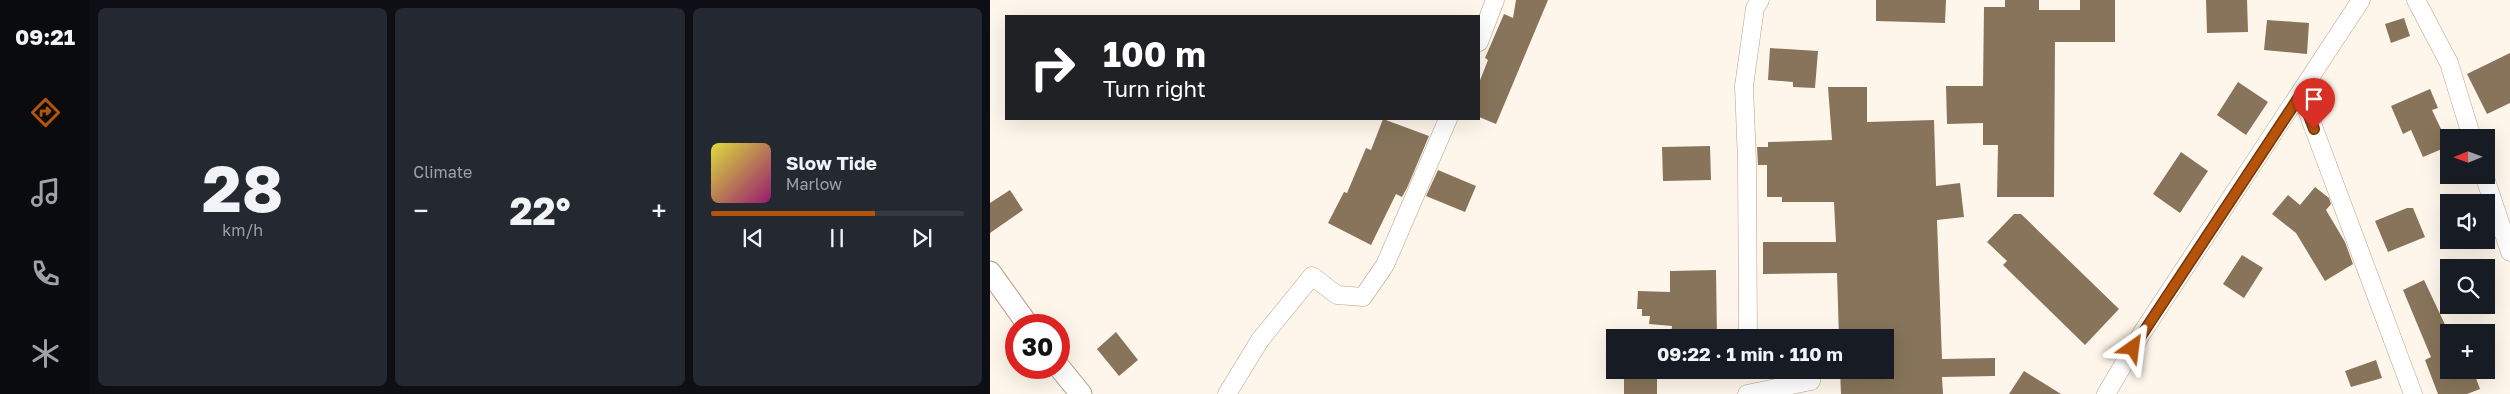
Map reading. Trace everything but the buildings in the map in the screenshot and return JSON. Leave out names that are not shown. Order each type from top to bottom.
[{"type":"street","points":[[1480,39],[1495,0]]},
{"type":"street","points":[[1748,329],[1747,162],[1744,86],[1755,8],[1760,0]]},
{"type":"street","points":[[2106,394],[2142,333],[2301,94],[2361,0]]},
{"type":"street","points":[[2416,0],[2449,63],[2469,129]]},
{"type":"street","points":[[2301,94],[2413,394]]},
{"type":"street","points":[[1227,394],[1260,340],[1312,276],[1337,295],[1363,297],[1385,266],[1448,120]]},
{"type":"street","points":[[2487,184],[2510,252]]},
{"type":"street","points":[[990,272],[1020,314]]},
{"type":"street","points":[[1064,379],[1071,394]]},
{"type":"street","points":[[1068,379],[1081,394]]},
{"type":"street","points":[[1747,394],[1811,382]]},
{"type":"route","points":[[2133,348],[2301,94],[2314,129]]}]
